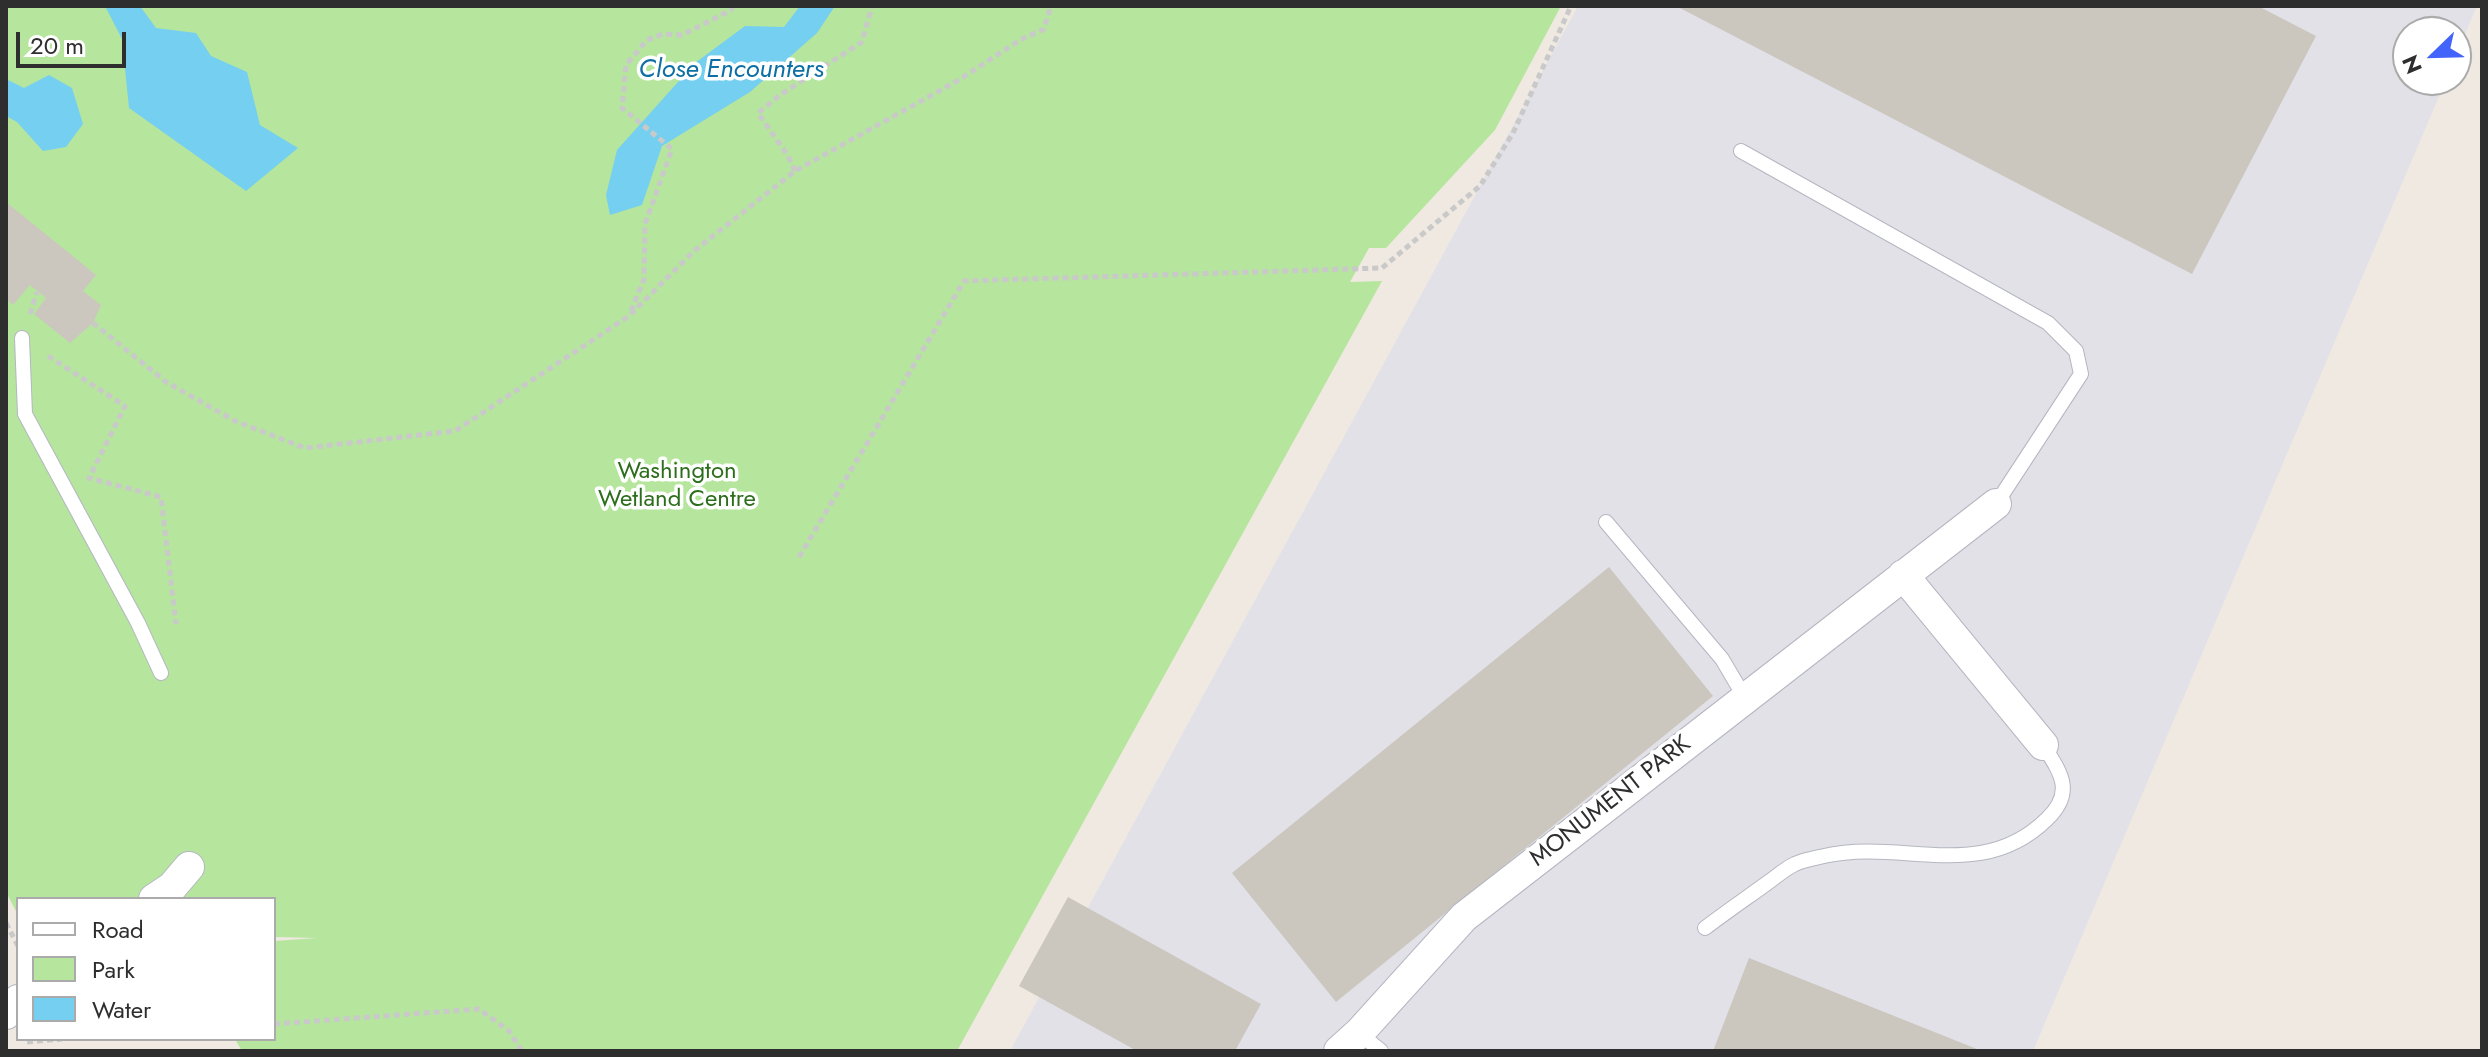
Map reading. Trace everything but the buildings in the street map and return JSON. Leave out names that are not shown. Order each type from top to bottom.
[{"type":"street","name":"MONUMENT PARK","points":[[1360,1045],[1464,917],[1996,504]]},
{"type":"street","points":[[1903,575],[2043,745]]},
{"type":"street","points":[[157,897],[172,887],[189,867]]},
{"type":"lane","points":[[1741,151],[2048,323],[2076,351],[2081,374],[1996,504]]},
{"type":"lane","points":[[22,338],[25,414],[138,623],[161,673]]},
{"type":"lane","points":[[1606,522],[1722,659],[1745,698]]},
{"type":"lane","points":[[1705,928],[1794,864],[1828,855],[1873,851],[1952,855],[1986,854],[2005,848],[2042,824],[2059,807],[2063,795],[2062,773],[2043,745]]},
{"type":"path","points":[[629,316],[644,279],[645,224],[672,149],[622,108],[626,65],[647,40],[663,34],[682,35],[731,10],[733,6]]},
{"type":"path","points":[[795,171],[758,113],[780,95],[862,42],[872,6]]},
{"type":"path","points":[[93,323],[166,382],[235,421],[305,448],[455,431],[629,316],[694,251],[795,171],[1044,29],[1051,6]]},
{"type":"path","points":[[799,557],[964,281],[1382,268],[1480,186],[1513,133],[1571,6]]},
{"type":"path","points":[[37,292],[22,338],[125,406],[89,478],[161,497],[176,624]]},
{"type":"path","points":[[6,923],[16,942]]},
{"type":"path","points":[[276,1024],[479,1009],[509,1031],[522,1051]]},
{"type":"path","points":[[20,1042],[34,1041]]},
{"type":"shaded area","points":[[1578,6],[2477,6],[2472,18],[2392,16],[2392,96],[2439,96],[2033,1051],[1010,1051]]},
{"type":"green space","name":"Washington Wetland Centre","points":[[6,6],[1561,6],[1495,130],[1386,248],[1369,248],[1350,282],[1382,281],[957,1051],[242,1051],[236,1041],[276,1041],[276,941],[317,938],[276,937],[276,897],[16,897],[16,911],[6,892]]},
{"type":"water","points":[[105,6],[140,6],[156,28],[196,33],[211,56],[247,72],[260,125],[298,148],[246,191],[129,108],[122,39]]},
{"type":"water","name":"Close Encounters","points":[[800,6],[835,6],[817,33],[750,92],[662,146],[642,205],[610,215],[606,195],[617,150],[695,63],[745,26],[784,27]]},
{"type":"water","points":[[49,75],[72,88],[83,124],[66,147],[43,151],[17,122],[6,116],[6,79],[24,88]]}]
